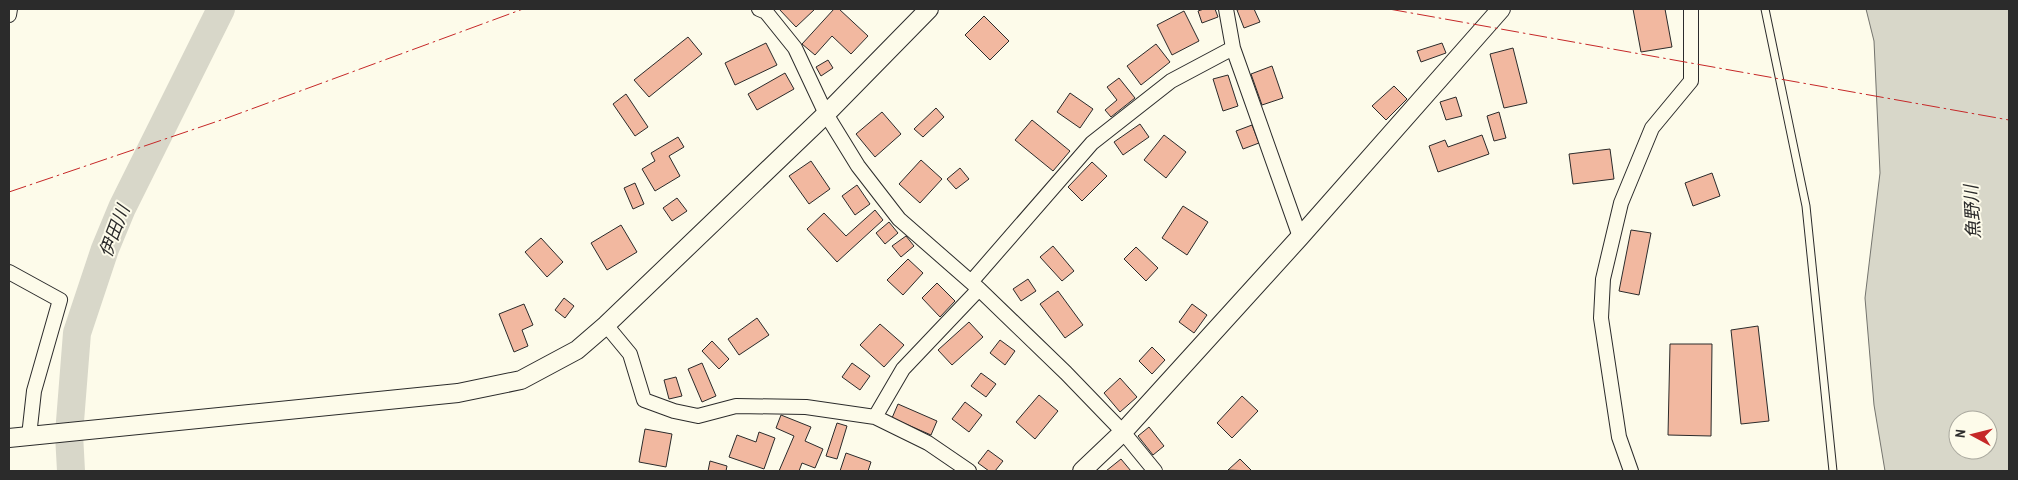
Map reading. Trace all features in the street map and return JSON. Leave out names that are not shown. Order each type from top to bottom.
[{"type":"street","points":[[9,15],[10,9]]},
{"type":"street","points":[[759,9],[766,12],[795,48],[826,114],[858,166],[900,218],[975,285],[1122,432],[1155,471]]},
{"type":"street","points":[[9,438],[458,393],[521,380],[576,350],[606,326],[826,114],[929,9]]},
{"type":"street","points":[[1226,9],[1233,48],[1300,237]]},
{"type":"street","points":[[1082,471],[1122,432],[1300,237],[1501,9]]},
{"type":"street","points":[[1631,471],[1619,437],[1601,318],[1603,279],[1621,203],[1652,128],[1691,81],[1692,9]]},
{"type":"street","points":[[875,417],[903,369],[1092,143],[1171,82],[1233,48]]},
{"type":"street","points":[[9,272],[60,300],[34,391],[29,436]]},
{"type":"street","points":[[606,326],[630,354],[644,400],[698,416],[736,406],[806,407],[875,417],[928,443],[969,471]]},
{"type":"lane","points":[[1765,9],[1806,206],[1833,471]]},
{"type":"water","name":"魚野川","points":[[1866,9],[2009,9],[2009,471],[1885,471],[1874,405],[1865,298],[1880,173],[1874,41]]},
{"type":"building","points":[[779,9],[815,9],[796,27]]},
{"type":"building","points":[[834,9],[839,9],[868,36],[851,54],[832,36],[815,55],[802,44]]},
{"type":"building","points":[[1215,9],[1218,17],[1202,23],[1198,11]]},
{"type":"building","points":[[1254,9],[1260,22],[1244,28],[1237,10]]},
{"type":"building","points":[[1633,9],[1665,9],[1672,47],[1641,52]]},
{"type":"building","points":[[1184,11],[1199,41],[1172,55],[1157,25]]},
{"type":"building","points":[[984,16],[1009,41],[990,60],[965,35]]},
{"type":"building","points":[[688,37],[702,54],[649,97],[634,80]]},
{"type":"building","points":[[766,43],[777,65],[735,85],[725,63]]},
{"type":"building","points":[[1442,43],[1446,53],[1421,62],[1417,51]]},
{"type":"building","points":[[1156,44],[1170,62],[1141,85],[1127,66]]},
{"type":"building","points":[[1513,48],[1527,103],[1504,108],[1490,54]]},
{"type":"building","points":[[828,60],[833,68],[821,76],[816,67]]},
{"type":"building","points":[[1272,66],[1283,98],[1262,105],[1251,74]]},
{"type":"building","points":[[785,73],[794,89],[757,110],[748,94]]},
{"type":"building","points":[[1228,75],[1238,106],[1223,111],[1213,79]]},
{"type":"building","points":[[1119,78],[1135,98],[1111,117],[1105,110],[1117,100],[1107,87]]},
{"type":"building","points":[[1394,86],[1407,99],[1386,120],[1372,106]]},
{"type":"building","points":[[1070,93],[1093,109],[1080,128],[1057,112]]},
{"type":"building","points":[[626,94],[648,127],[635,136],[613,104]]},
{"type":"building","points":[[1456,97],[1462,116],[1446,120],[1440,102]]},
{"type":"building","points":[[936,108],[944,117],[923,137],[914,129]]},
{"type":"building","points":[[882,112],[901,134],[875,157],[856,134]]},
{"type":"building","points":[[1499,112],[1506,138],[1494,141],[1487,116]]},
{"type":"building","points":[[1032,120],[1070,151],[1053,171],[1015,140]]},
{"type":"building","points":[[1140,124],[1149,137],[1123,155],[1114,142]]},
{"type":"building","points":[[1252,125],[1259,143],[1243,149],[1236,131]]},
{"type":"building","points":[[1164,135],[1186,152],[1166,178],[1144,160]]},
{"type":"building","points":[[1482,135],[1489,154],[1438,172],[1429,146],[1445,140],[1448,147]]},
{"type":"building","points":[[678,137],[684,147],[669,156],[680,176],[655,191],[642,169],[655,161],[651,153]]},
{"type":"building","points":[[1610,149],[1614,179],[1573,184],[1569,154]]},
{"type":"building","points":[[921,160],[942,179],[920,203],[899,184]]},
{"type":"building","points":[[811,161],[830,189],[809,204],[789,176]]},
{"type":"building","points":[[1092,162],[1107,176],[1082,201],[1068,187]]},
{"type":"building","points":[[960,168],[969,179],[956,189],[947,179]]},
{"type":"building","points":[[1712,173],[1720,196],[1693,206],[1685,183]]},
{"type":"building","points":[[635,183],[644,204],[633,209],[624,188]]},
{"type":"building","points":[[857,185],[870,204],[855,215],[842,196]]},
{"type":"building","points":[[677,198],[687,211],[672,221],[663,208]]},
{"type":"building","points":[[1183,206],[1208,222],[1187,255],[1162,238]]},
{"type":"building","points":[[875,210],[883,220],[837,262],[807,229],[824,213],[846,236]]},
{"type":"building","points":[[889,222],[898,233],[885,244],[876,233]]},
{"type":"building","points":[[621,225],[637,252],[607,270],[591,243]]},
{"type":"building","points":[[1631,230],[1651,233],[1639,295],[1619,291]]},
{"type":"building","points":[[906,236],[914,246],[901,257],[892,246]]},
{"type":"building","points":[[541,238],[563,262],[547,277],[525,252]]},
{"type":"building","points":[[1053,246],[1074,271],[1062,281],[1040,257]]},
{"type":"building","points":[[1136,247],[1158,268],[1146,281],[1124,259]]},
{"type":"building","points":[[908,259],[923,273],[903,295],[887,280]]},
{"type":"building","points":[[1028,279],[1036,291],[1021,301],[1013,289]]},
{"type":"building","points":[[937,283],[955,301],[940,317],[922,298]]},
{"type":"building","points":[[1058,291],[1083,325],[1065,338],[1040,304]]},
{"type":"building","points":[[564,298],[574,306],[565,318],[555,310]]},
{"type":"building","points":[[524,304],[533,325],[522,330],[528,346],[514,352],[499,314]]},
{"type":"building","points":[[1192,304],[1207,315],[1194,333],[1179,322]]},
{"type":"building","points":[[757,318],[769,335],[739,355],[728,339]]},
{"type":"building","points":[[969,322],[983,337],[952,365],[938,350]]},
{"type":"building","points":[[880,324],[904,345],[884,367],[860,345]]},
{"type":"building","points":[[1758,326],[1769,421],[1741,424],[1731,330]]},
{"type":"building","points":[[1000,340],[1015,351],[1005,365],[990,353]]},
{"type":"building","points":[[712,341],[729,359],[719,369],[702,351]]},
{"type":"building","points":[[1670,344],[1712,344],[1711,436],[1668,435]]},
{"type":"building","points":[[1152,347],[1165,360],[1152,374],[1139,361]]},
{"type":"building","points":[[702,363],[716,396],[702,402],[688,369]]},
{"type":"building","points":[[852,363],[870,376],[860,390],[842,377]]},
{"type":"building","points":[[981,373],[996,384],[986,397],[971,386]]},
{"type":"building","points":[[676,377],[682,396],[669,399],[664,380]]},
{"type":"building","points":[[1120,378],[1137,397],[1120,412],[1104,393]]},
{"type":"building","points":[[1039,395],[1058,411],[1035,439],[1016,422]]},
{"type":"building","points":[[1242,396],[1258,411],[1232,438],[1217,423]]},
{"type":"building","points":[[965,402],[982,415],[969,432],[952,419]]},
{"type":"building","points":[[898,404],[937,421],[931,435],[892,418]]},
{"type":"building","points":[[781,415],[811,427],[805,441],[823,449],[815,468],[802,463],[799,471],[779,471],[794,436],[776,428]]},
{"type":"building","points":[[837,423],[847,426],[837,459],[826,456]]},
{"type":"building","points":[[1149,427],[1164,446],[1153,455],[1138,436]]},
{"type":"building","points":[[645,429],[672,434],[666,467],[639,462]]},
{"type":"building","points":[[759,432],[775,438],[764,469],[729,457],[737,435],[756,442]]},
{"type":"building","points":[[988,450],[1003,461],[995,471],[989,471],[978,463]]},
{"type":"building","points":[[846,453],[871,462],[868,471],[840,471]]},
{"type":"building","points":[[1121,459],[1131,471],[1106,471]]},
{"type":"building","points":[[1240,459],[1252,471],[1228,470]]},
{"type":"building","points":[[710,461],[727,466],[726,471],[708,471]]},
{"type":"waterway","name":"伊田川","points":[[71,471],[69,434],[77,333],[105,249],[122,208],[221,9]]},
{"type":"power","points":[[9,192],[227,118],[523,9]]},
{"type":"power","points":[[1389,9],[2009,120]]}]
